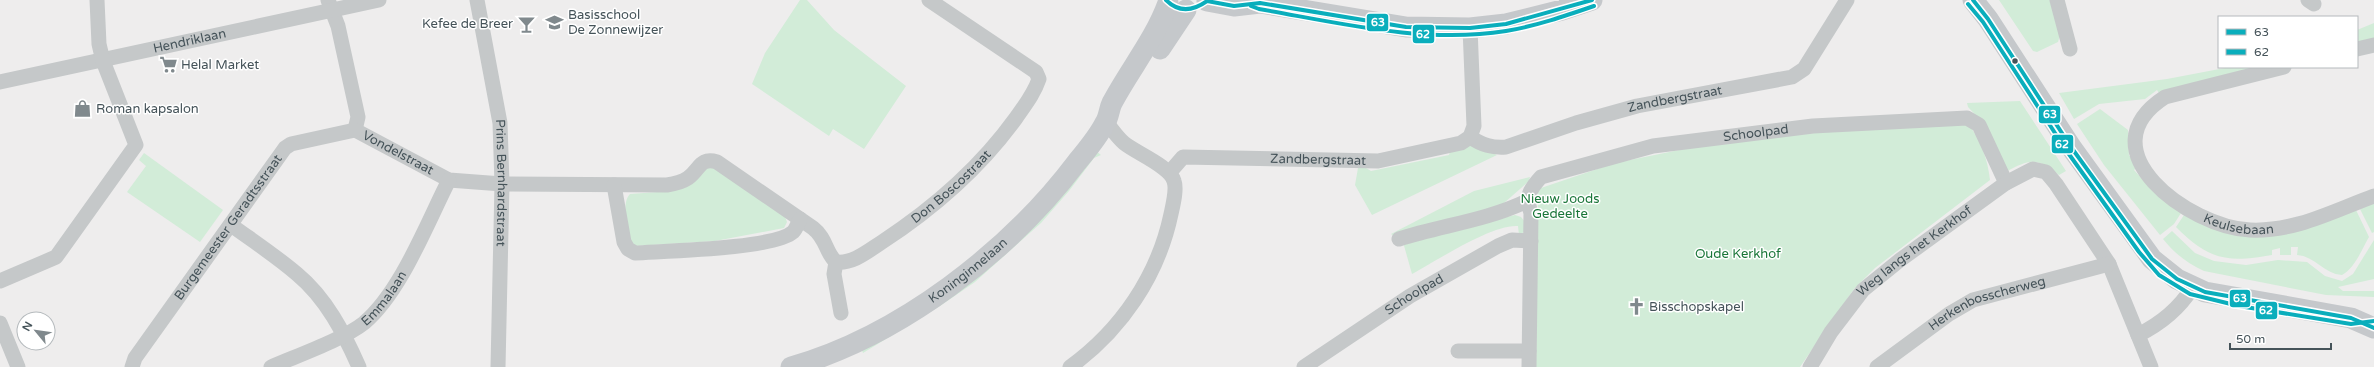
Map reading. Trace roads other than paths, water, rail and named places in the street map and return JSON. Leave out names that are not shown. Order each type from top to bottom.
[{"type":"main road","points":[[1173,4],[1201,6],[1208,1],[1234,6],[1256,2],[1406,27],[1470,28],[1506,24],[1562,10],[1592,0]]},
{"type":"main road","points":[[1973,0],[1988,19],[2075,153],[2152,259],[2163,270],[2192,288],[2240,300],[2351,318],[2374,328]]},
{"type":"main road","name":"Koninginnelaan","points":[[791,367],[829,361],[854,343],[917,308],[972,269],[1019,226],[1059,186],[1106,122],[1111,104],[1173,4]]},
{"type":"main road","points":[[2351,318],[2374,315]]},
{"type":"street","points":[[0,281],[56,257],[136,145],[103,61],[99,44],[97,0]]},
{"type":"street","name":"Hendriklaan","points":[[0,82],[103,61],[330,5],[379,0]]},
{"type":"street","name":"Prins Bernhardstraat","points":[[477,0],[500,123],[502,184],[498,367]]},
{"type":"street","name":"Don Boscostraat","points":[[836,262],[847,263],[868,251],[908,225],[945,196],[1002,137],[1034,94],[1039,79],[1036,72],[929,0]]},
{"type":"street","name":"Zandbergstraat","points":[[1170,172],[1183,157],[1378,161],[1461,143],[1470,137],[1481,144],[1494,148],[1506,147],[1576,123],[1637,106],[1792,77],[1804,69],[1847,0]]},
{"type":"street","points":[[2057,0],[2070,49]]},
{"type":"street","name":"Vondelstraat","points":[[330,5],[358,117],[355,130],[449,180],[502,184],[667,185],[677,183],[689,177],[700,163],[710,160],[717,162],[822,235],[832,258],[836,262]]},
{"type":"street","points":[[1470,28],[1474,126],[1470,137]]},
{"type":"street","points":[[2358,49],[2374,45]]},
{"type":"street","name":"Keulsebaan","points":[[2280,68],[2165,97],[2152,106],[2143,118],[2136,146],[2143,171],[2159,189],[2186,209],[2223,225],[2248,230],[2287,228],[2308,222],[2374,196]]},
{"type":"street","name":"Schoolpad","points":[[1527,201],[1531,187],[1541,177],[1653,146],[1813,126],[1938,118],[1967,118],[1979,125],[2006,183]]},
{"type":"street","points":[[1070,367],[1087,355],[1124,317],[1154,266],[1167,234],[1172,208],[1175,181],[1170,172],[1124,142],[1106,122]]},
{"type":"street","name":"Burgemeester Geradtsstraat","points":[[132,367],[135,358],[231,225],[284,148],[291,144],[355,130]]},
{"type":"street","name":"Weg langs het Kerkhof","points":[[1810,367],[1831,332],[1863,290],[1900,260],[2006,183],[2033,169],[2046,172],[2068,201],[2109,264]]},
{"type":"street","name":"Emmalaan","points":[[270,367],[363,324],[390,293],[449,180]]},
{"type":"street","points":[[614,185],[624,242],[628,249],[635,253],[720,249],[763,241],[787,236],[793,232],[800,219]]},
{"type":"street","points":[[1399,239],[1425,231],[1481,220],[1527,201],[1531,213],[1529,367]]},
{"type":"street","points":[[231,225],[298,274],[326,307],[344,334],[359,367]]},
{"type":"street","name":"Schoolpad","points":[[1304,367],[1410,296],[1498,246],[1512,240],[1531,241]]},
{"type":"street","points":[[836,262],[834,274],[841,312]]},
{"type":"street","points":[[2109,264],[2151,367]]},
{"type":"street","name":"Herkenbosscherweg","points":[[1877,367],[1895,362],[1949,314],[1973,300],[2109,264]]},
{"type":"street","points":[[2138,335],[2152,328],[2179,307],[2192,288]]},
{"type":"street","points":[[0,323],[18,367]]},
{"type":"street","points":[[1458,351],[1529,352]]},
{"type":"place","name":"Basisschool De Zonnewijzer","points":[[555,22]]},
{"type":"place","name":"Kefee de Breer","points":[[526,24]]},
{"type":"place","name":"Helal Market","points":[[168,65]]},
{"type":"place","name":"Roman kapsalon","points":[[83,109]]},
{"type":"place","name":"Bisschopskapel","points":[[1636,307]]},
{"type":"park label","name":"Nieuw Joods Gedeelte","points":[[1560,206]]},
{"type":"park label","name":"Oude Kerkhof","points":[[1738,254]]}]
